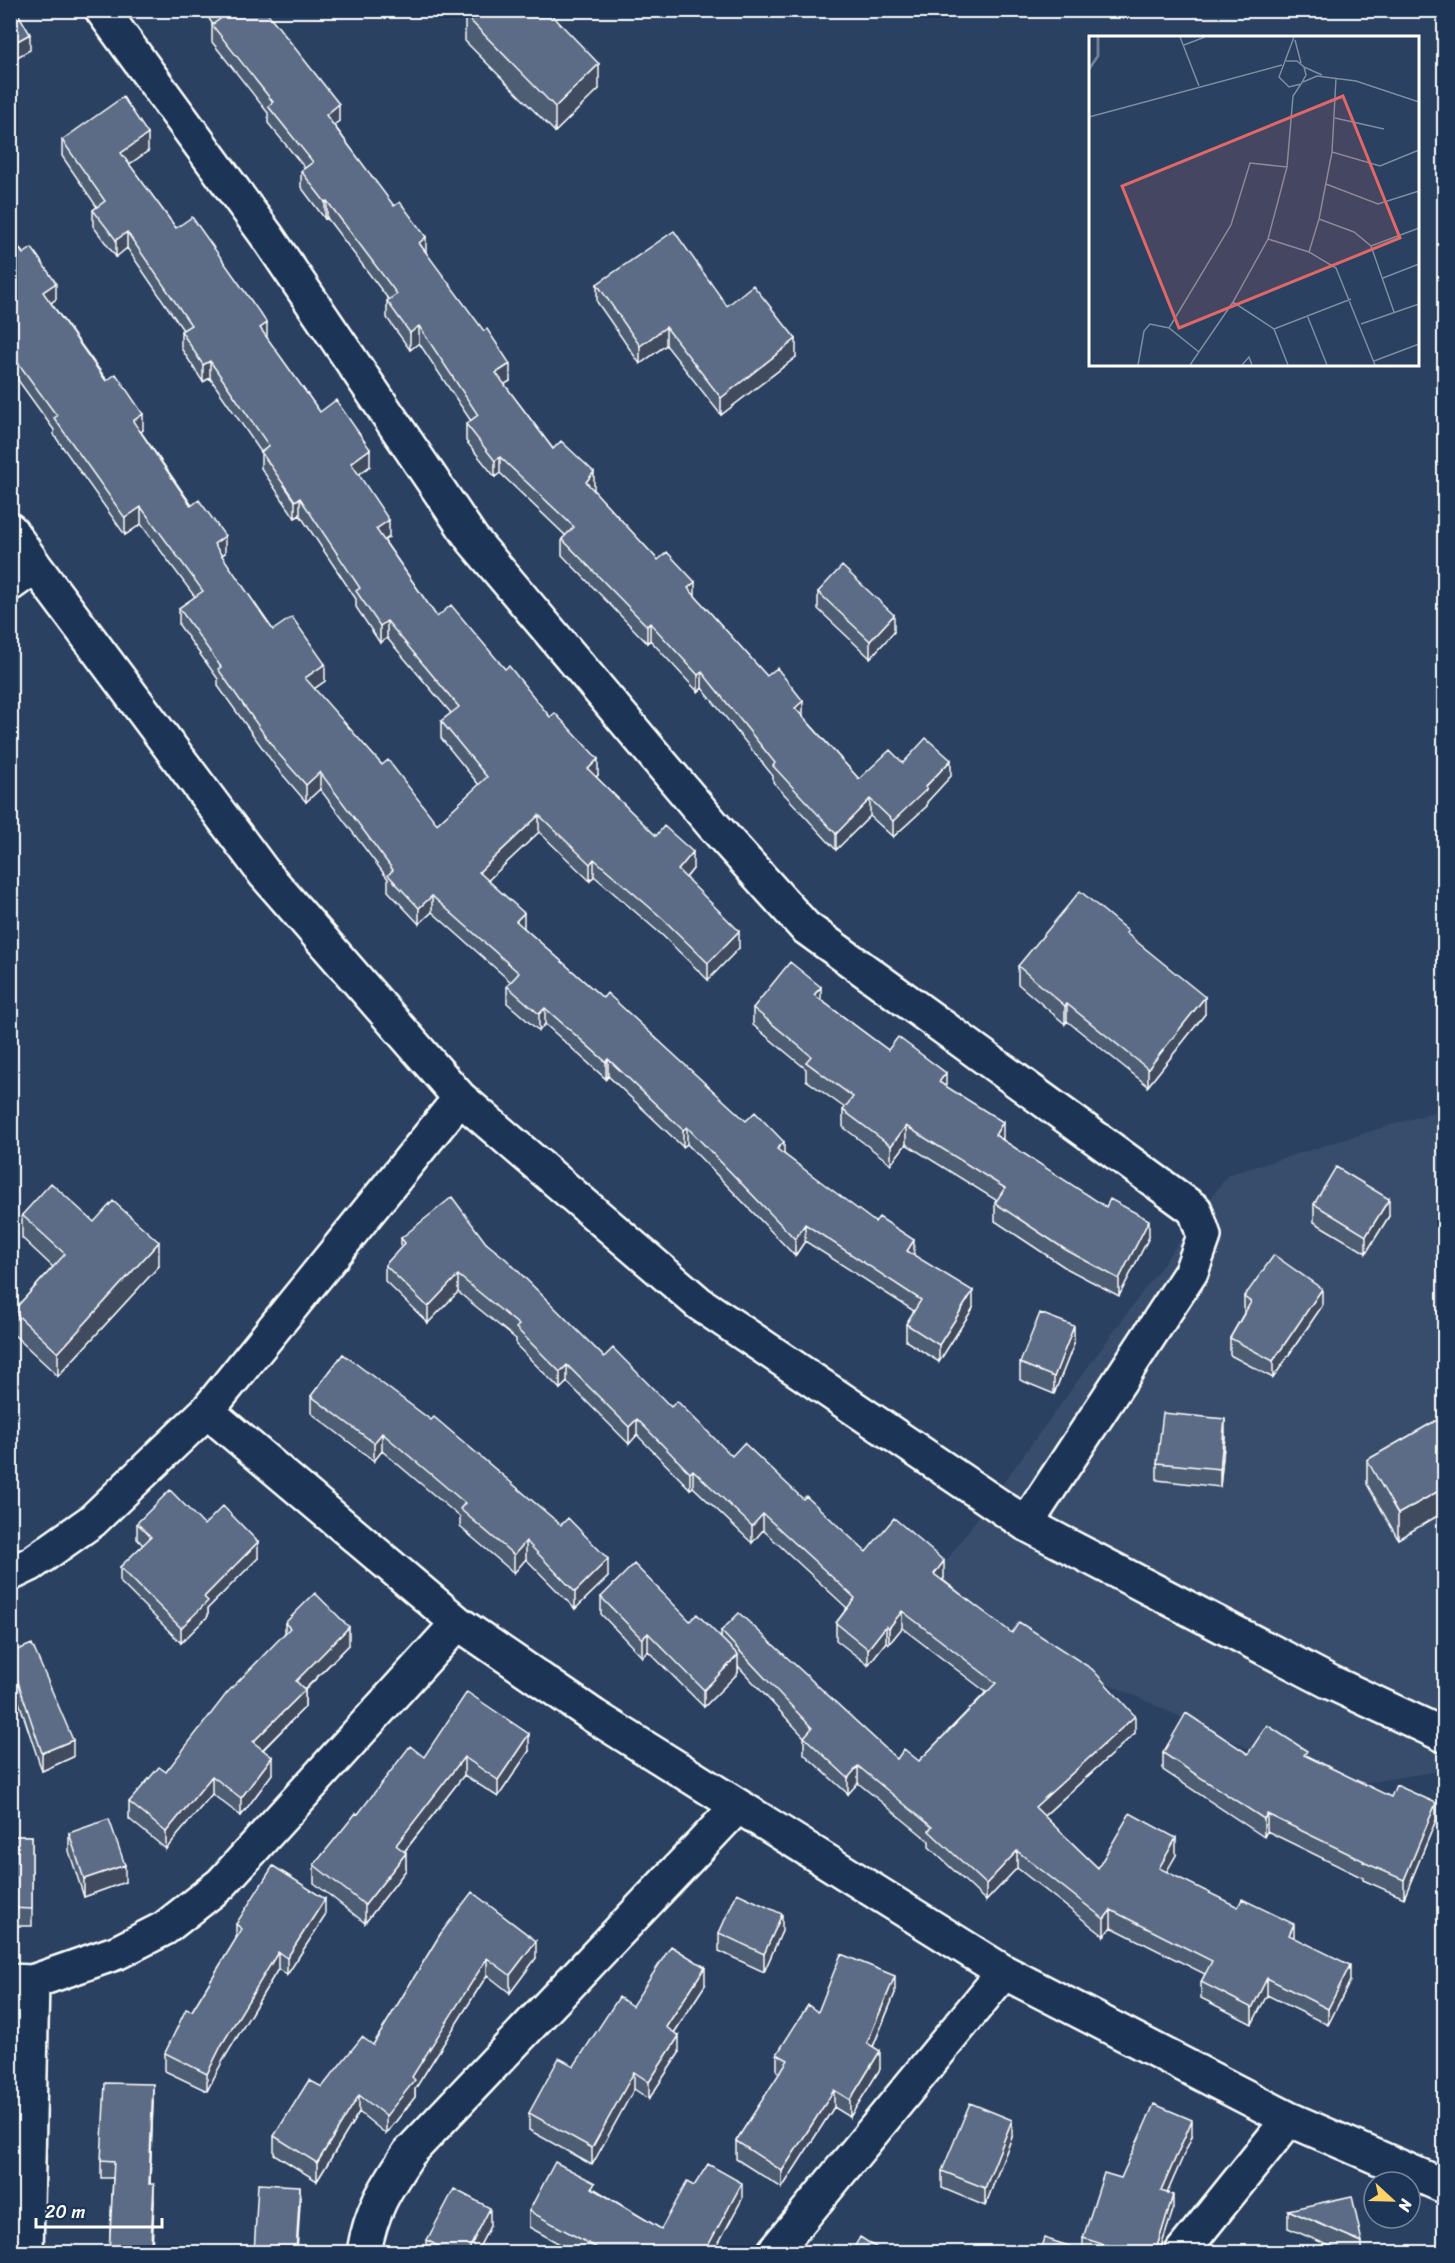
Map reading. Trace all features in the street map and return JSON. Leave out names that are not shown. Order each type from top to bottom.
[{"type":"street","points":[[102,10],[267,236],[472,539],[713,825],[805,927],[1195,1210],[1204,1236],[1191,1272],[1026,1524]]},
{"type":"street","points":[[10,530],[23,575],[264,873],[460,1098],[700,1304],[1026,1524],[1330,1682],[1444,1736]]},
{"type":"street","points":[[10,1574],[32,1564],[92,1521],[207,1410],[460,1098]]},
{"type":"street","points":[[207,1410],[458,1623],[594,1716],[737,1807],[1004,1972],[1288,2119],[1444,2186]]},
{"type":"street","points":[[26,2253],[21,1982],[118,1952],[165,1928],[221,1884],[458,1623]]},
{"type":"street","points":[[364,2253],[368,2225],[385,2188],[410,2153],[737,1807]]},
{"type":"street","points":[[774,2253],[1004,1972]]},
{"type":"street","points":[[1182,2253],[1288,2119]]},
{"type":"shaded area","points":[[1444,1109],[1444,1770],[1335,1788],[920,1597],[1228,1175]]},
{"type":"building","points":[[10,10],[16,10],[30,34],[10,45]]},
{"type":"building","points":[[214,10],[265,10],[339,104],[326,115],[394,206],[400,202],[426,237],[419,243],[484,331],[487,329],[510,364],[496,373],[553,449],[561,441],[594,472],[586,482],[658,560],[667,552],[695,582],[688,588],[767,676],[777,668],[803,701],[795,708],[859,779],[890,750],[903,763],[926,738],[951,760],[925,787],[927,789],[893,821],[870,799],[836,834],[773,766],[775,763],[702,672],[698,675],[650,623],[647,626],[562,539],[574,527],[500,457],[495,461],[466,424],[478,415],[419,326],[410,333],[387,301],[397,294],[327,201],[325,202],[301,171],[313,162],[268,106],[273,102],[212,25],[220,19]]},
{"type":"building","points":[[470,10],[547,10],[599,64],[555,107],[465,15]]},
{"type":"building","points":[[123,97],[148,134],[121,153],[176,228],[192,217],[267,323],[260,328],[320,412],[336,400],[370,449],[351,463],[389,520],[376,529],[437,617],[451,605],[505,669],[509,666],[550,717],[555,713],[598,759],[588,769],[656,836],[664,826],[693,852],[678,870],[739,931],[708,963],[662,918],[594,859],[590,864],[539,815],[479,872],[524,913],[516,921],[603,998],[607,993],[746,1121],[755,1112],[784,1142],[777,1149],[875,1222],[879,1217],[914,1240],[907,1251],[973,1291],[939,1345],[906,1324],[921,1300],[805,1224],[795,1239],[687,1127],[683,1130],[608,1059],[606,1062],[545,1008],[539,1014],[507,986],[519,973],[432,896],[419,908],[388,875],[393,870],[320,772],[306,785],[276,751],[218,669],[221,667],[179,608],[203,591],[141,507],[125,518],[54,418],[57,416],[10,352],[10,235],[23,254],[32,248],[56,283],[43,292],[106,381],[116,374],[143,414],[133,421],[191,506],[199,500],[225,536],[214,544],[273,630],[292,617],[325,664],[305,678],[382,765],[388,760],[437,824],[487,777],[441,721],[459,707],[387,621],[380,626],[356,591],[360,588],[300,498],[295,501],[261,452],[269,446],[210,361],[203,365],[181,331],[191,325],[127,232],[116,240],[93,210],[105,201],[62,140]]},
{"type":"building","points":[[674,231],[727,306],[753,285],[796,339],[721,398],[666,327],[640,346],[597,284]]},
{"type":"building","points":[[842,566],[894,615],[870,641],[818,592]]},
{"type":"building","points":[[1080,891],[1128,931],[1126,933],[1205,997],[1148,1069],[1067,1004],[1065,1006],[1018,966]]},
{"type":"building","points":[[790,962],[821,987],[814,995],[888,1050],[898,1037],[946,1073],[939,1082],[1003,1122],[995,1135],[1106,1207],[1110,1199],[1149,1220],[1119,1279],[1066,1250],[995,1203],[1005,1188],[906,1126],[891,1146],[843,1110],[853,1097],[806,1062],[811,1056],[753,1008]]},
{"type":"building","points":[[1336,1167],[1389,1199],[1366,1236],[1314,1204]]},
{"type":"building","points":[[51,1183],[94,1222],[113,1201],[159,1242],[58,1353],[13,1311],[65,1254],[22,1215]]},
{"type":"building","points":[[452,1197],[486,1243],[506,1259],[604,1357],[613,1348],[671,1407],[677,1401],[732,1456],[744,1443],[803,1499],[806,1496],[866,1552],[894,1518],[944,1561],[934,1574],[1012,1633],[1019,1622],[1092,1669],[1135,1716],[1035,1807],[1098,1868],[1130,1813],[1176,1838],[1159,1868],[1238,1907],[1242,1899],[1294,1924],[1289,1935],[1350,1965],[1328,2009],[1267,1978],[1252,2008],[1201,1982],[1212,1961],[1111,1910],[1104,1919],[1017,1851],[986,1884],[929,1831],[932,1827],[858,1766],[848,1778],[804,1737],[812,1728],[721,1631],[739,1613],[897,1759],[904,1749],[919,1761],[996,1683],[902,1611],[889,1628],[886,1626],[868,1649],[836,1623],[855,1598],[763,1514],[752,1526],[693,1470],[690,1473],[637,1419],[629,1427],[567,1365],[560,1372],[516,1328],[519,1325],[458,1275],[428,1307],[385,1265],[405,1243],[401,1238]]},
{"type":"building","points":[[1274,1255],[1322,1289],[1273,1361],[1230,1338],[1251,1302],[1244,1297]]},
{"type":"building","points":[[1040,1313],[1074,1326],[1054,1377],[1020,1363]]},
{"type":"building","points":[[343,1354],[431,1420],[434,1417],[561,1525],[568,1518],[608,1559],[575,1592],[526,1541],[514,1555],[460,1509],[465,1503],[382,1433],[374,1443],[311,1396]]},
{"type":"building","points":[[1163,1413],[1225,1419],[1220,1469],[1157,1463]]},
{"type":"building","points":[[1444,1416],[1444,1488],[1398,1514],[1367,1460]]},
{"type":"building","points":[[170,1490],[204,1525],[223,1506],[258,1542],[204,1597],[208,1601],[181,1628],[120,1567],[151,1537],[137,1523]]},
{"type":"building","points":[[634,1564],[690,1621],[697,1614],[738,1655],[704,1690],[648,1633],[642,1639],[601,1597]]},
{"type":"building","points":[[315,1593],[349,1627],[296,1681],[305,1690],[253,1742],[272,1757],[241,1798],[212,1776],[166,1832],[129,1802],[159,1767],[166,1772],[227,1693],[290,1628],[285,1623]]},
{"type":"building","points":[[32,1644],[73,1740],[42,1753],[10,1658],[10,1653]]},
{"type":"building","points":[[467,1692],[529,1734],[498,1780],[464,1757],[396,1845],[406,1853],[365,1905],[314,1865],[356,1813],[358,1814],[410,1746],[424,1757]]},
{"type":"building","points":[[1186,1713],[1248,1754],[1267,1725],[1307,1751],[1304,1755],[1391,1797],[1396,1785],[1436,1803],[1404,1880],[1267,1814],[1264,1819],[1163,1753]]},
{"type":"building","points":[[109,1819],[125,1865],[84,1879],[69,1833]]},
{"type":"building","points":[[10,1836],[32,1836],[32,1909],[10,1908]]},
{"type":"building","points":[[273,1866],[325,1899],[287,1958],[278,1952],[222,2044],[207,2074],[165,2053],[186,2009],[192,2011],[242,1929],[236,1924]]},
{"type":"building","points":[[472,1892],[536,1941],[510,1975],[487,1958],[412,2077],[415,2080],[386,2116],[359,2095],[317,2163],[274,2136],[309,2080],[322,2087],[362,2037],[373,2045],[441,1933]]},
{"type":"building","points":[[737,1893],[782,1914],[764,1954],[719,1933]]},
{"type":"building","points":[[671,1946],[705,1967],[666,2027],[679,2036],[649,2082],[634,2072],[592,2148],[529,2113],[559,2058],[574,2066],[619,1997],[632,2006]]},
{"type":"building","points":[[841,1954],[895,1976],[867,2043],[880,2051],[850,2100],[834,2090],[782,2171],[736,2141],[788,2060],[777,2054],[808,2005],[818,2012]]},
{"type":"building","points":[[105,2083],[153,2084],[149,2184],[154,2184],[151,2244],[144,2243],[144,2253],[109,2253],[114,2161],[101,2160]]},
{"type":"building","points":[[970,2103],[1012,2120],[985,2188],[942,2171]]},
{"type":"building","points":[[1154,2104],[1192,2120],[1161,2191],[1173,2195],[1155,2253],[1130,2253],[1083,2238],[1104,2173],[1121,2178]]},
{"type":"building","points":[[555,2162],[595,2183],[592,2188],[661,2229],[687,2182],[694,2186],[708,2164],[742,2183],[704,2253],[606,2253],[529,2211]]},
{"type":"building","points":[[258,2184],[300,2186],[296,2253],[254,2253]]},
{"type":"building","points":[[454,2189],[490,2208],[467,2253],[450,2253],[427,2240]]},
{"type":"building","points":[[1352,2196],[1362,2242],[1288,2210]]},
{"type":"building","points":[[860,2237],[885,2253],[851,2253]]},
{"type":"building","points":[[1044,2238],[1091,2253],[1039,2253]]}]
